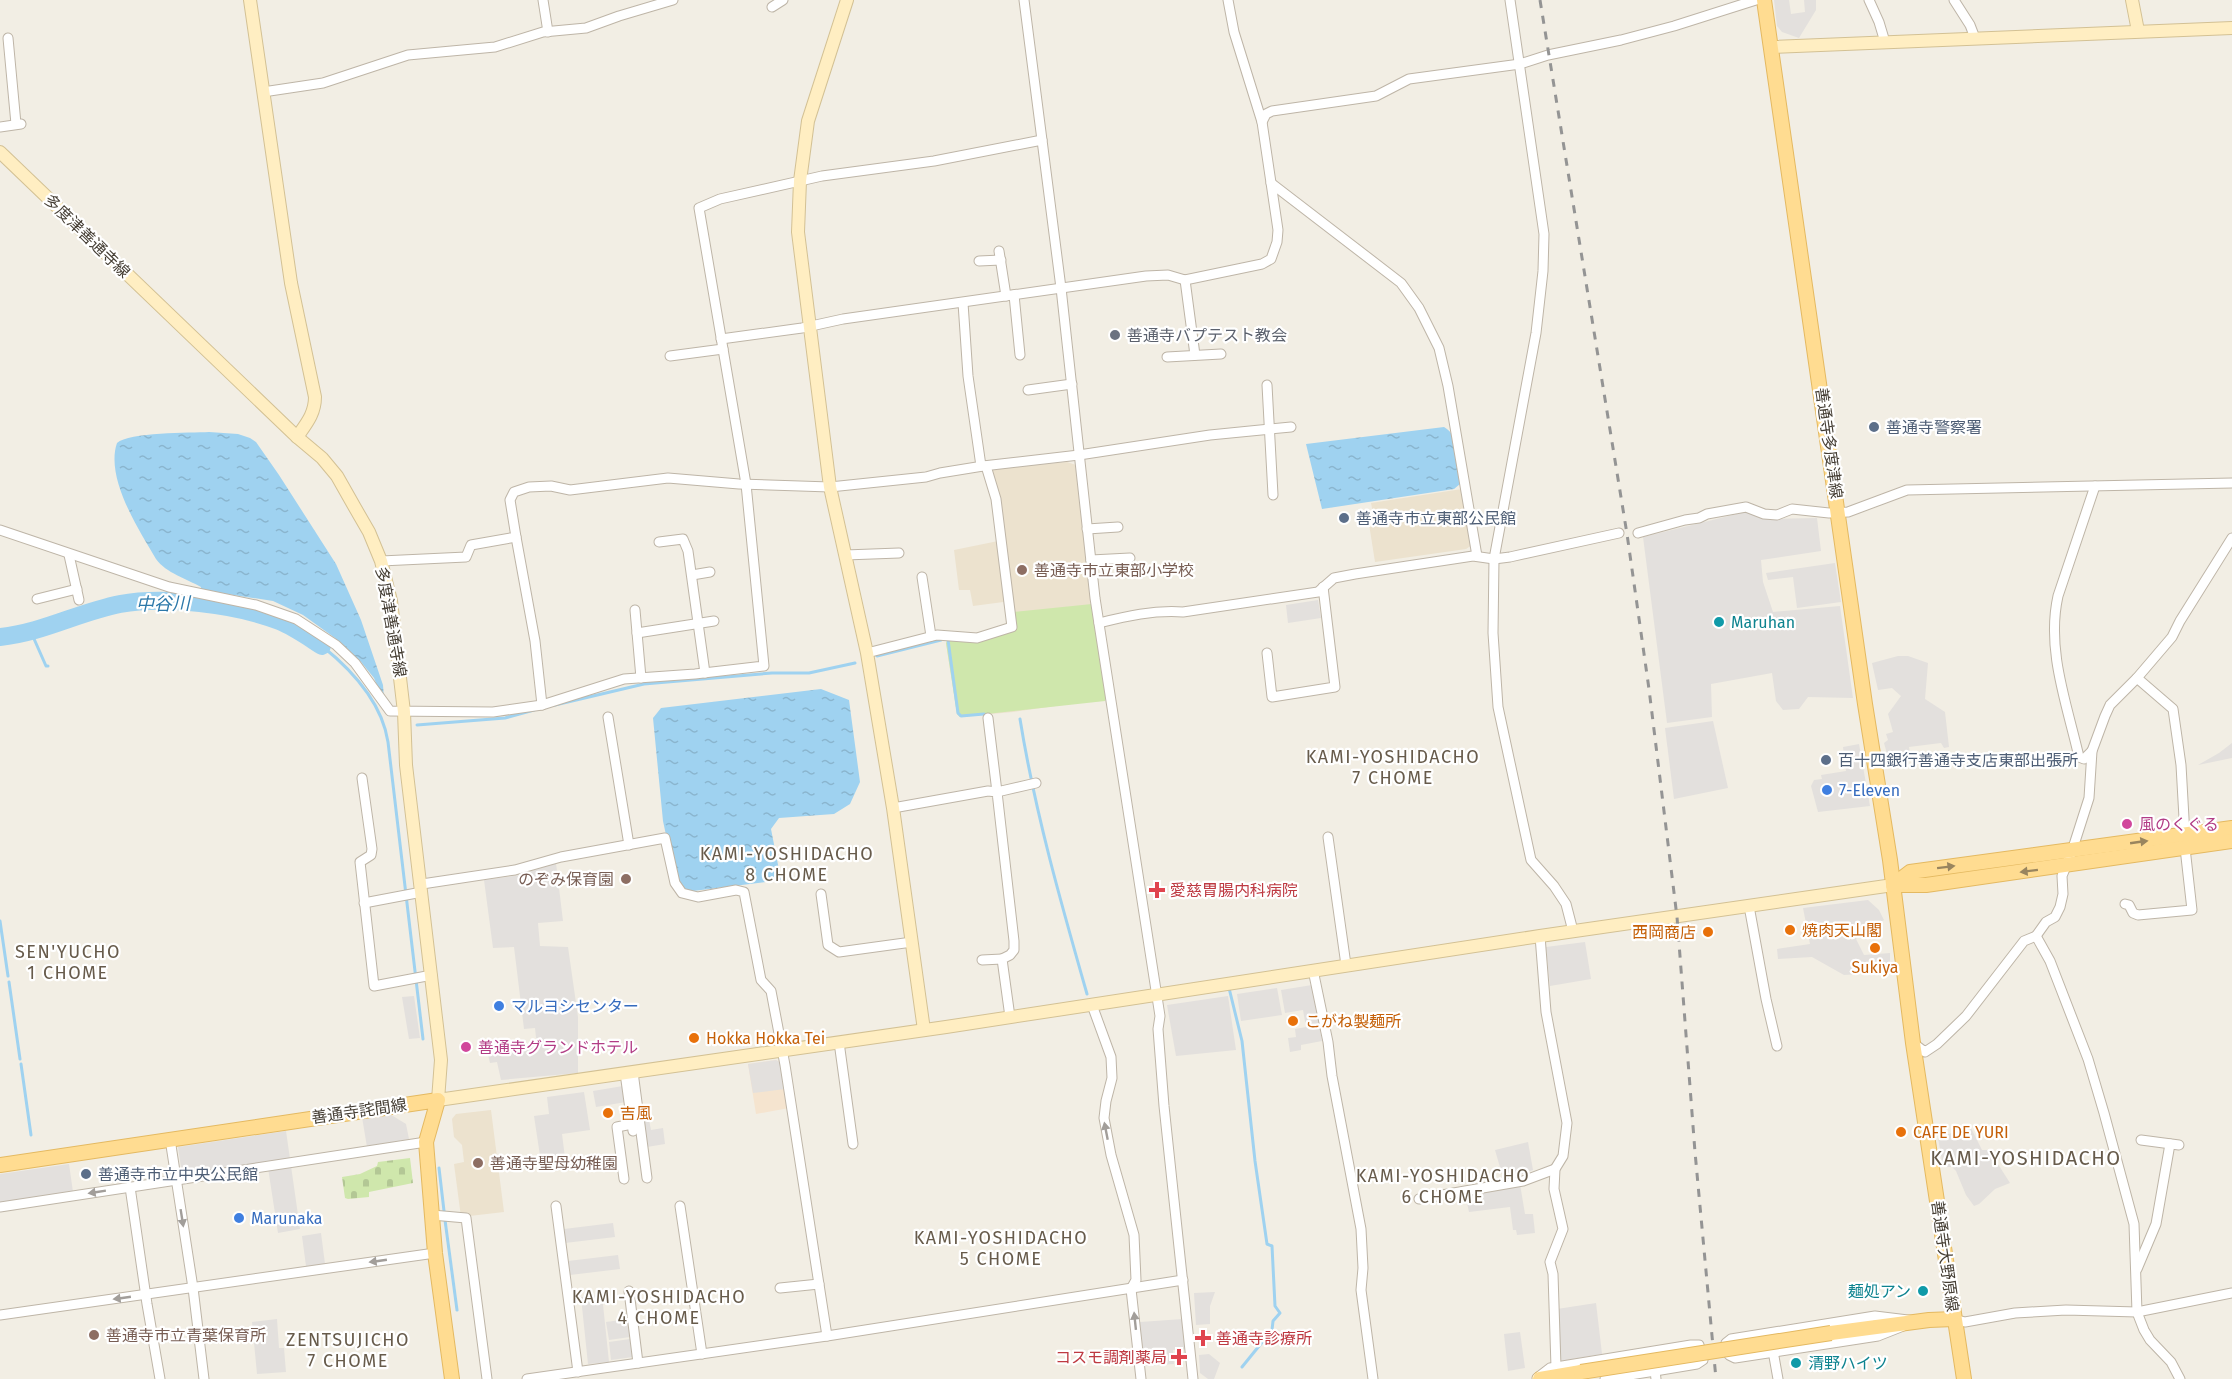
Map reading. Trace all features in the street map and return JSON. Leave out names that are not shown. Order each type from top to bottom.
[{"type":"main road","name":"善通寺多度津線","points":[[1764,0],[1893,885]]},
{"type":"main road","points":[[1893,885],[1926,885],[2067,866],[2185,842],[2232,828]]},
{"type":"main road","points":[[1893,885],[1910,872],[2072,851],[2185,842],[2232,841]]},
{"type":"main road","name":"善通寺大野原線","points":[[1538,1379],[1831,1333],[1916,1321],[1954,1319],[1913,1043],[1893,885]]},
{"type":"main road","points":[[438,1100],[426,1142],[435,1253],[452,1379]]},
{"type":"main road","name":"善通寺詫間線","points":[[0,1166],[438,1100]]},
{"type":"main road","points":[[1954,1319],[1964,1379]]},
{"type":"street","points":[[250,0],[291,283],[315,397],[315,408],[297,438]]},
{"type":"street","points":[[543,0],[548,32]]},
{"type":"street","points":[[263,92],[323,83],[408,55],[495,47],[548,32],[586,28],[673,0]]},
{"type":"street","points":[[772,7],[783,0]]},
{"type":"street","points":[[848,0],[814,98],[804,147],[798,232],[830,487],[867,653],[893,808],[924,1030]]},
{"type":"street","points":[[1024,0],[1061,288],[1090,560],[1160,1016],[1158,1029],[1164,1106],[1193,1379]]},
{"type":"street","points":[[721,339],[843,319],[1146,276],[1168,275],[1185,280],[1262,264],[1271,259],[1277,242],[1278,230],[1262,122],[1237,42],[1228,0]]},
{"type":"street","points":[[1510,0],[1541,205],[1544,234],[1543,271],[1536,333],[1494,559],[1492,623],[1498,707],[1531,860],[1554,886],[1566,904],[1574,931]]},
{"type":"street","points":[[1262,122],[1266,114],[1272,111],[1376,96],[1409,79],[1520,64],[1548,55],[1663,29],[1756,0]]},
{"type":"street","points":[[1869,0],[1885,42]]},
{"type":"street","points":[[1954,0],[1970,25],[1975,38]]},
{"type":"street","points":[[2132,0],[2138,31]]},
{"type":"street","points":[[1772,46],[2232,28]]},
{"type":"street","points":[[0,127],[19,124],[11,77],[8,38]]},
{"type":"street","points":[[0,77],[11,77]]},
{"type":"street","points":[[0,530],[168,587],[256,605],[296,619],[336,645],[355,663],[390,711],[493,712],[542,705],[624,679],[764,666],[746,484],[699,208],[720,199],[822,176],[934,161],[1042,140]]},
{"type":"street","name":"多度津善通寺線","points":[[0,152],[297,438],[322,458],[337,476],[369,532],[381,561],[391,601],[405,712],[406,765],[421,977],[441,1060],[438,1100]]},
{"type":"street","points":[[1271,183],[1401,283],[1419,308],[1439,348],[1448,386],[1477,556]]},
{"type":"street","points":[[979,261],[1000,256],[1010,296],[1020,355]]},
{"type":"street","points":[[1185,280],[1195,355]]},
{"type":"street","points":[[867,653],[938,634],[977,638],[1012,627],[996,499],[984,466],[968,376],[963,303]]},
{"type":"street","points":[[670,356],[723,349]]},
{"type":"street","points":[[1167,357],[1221,354]]},
{"type":"street","points":[[1028,390],[1072,384]]},
{"type":"street","points":[[1267,385],[1273,495]]},
{"type":"street","points":[[542,705],[535,641],[510,500],[514,492],[529,487],[551,486],[578,489],[668,478],[830,487],[926,477],[984,466],[1079,455],[1210,435],[1291,427]]},
{"type":"street","points":[[1638,532],[1699,518],[1707,514],[1746,507],[1764,514],[1777,515],[1792,509],[1829,513],[1848,512],[1907,490],[2232,483]]},
{"type":"street","points":[[2092,751],[2084,759],[2079,757],[2053,641],[2058,596],[2095,486]]},
{"type":"street","points":[[1087,529],[1118,527]]},
{"type":"street","points":[[1099,623],[1138,613],[1194,610],[1318,592],[1334,578],[1477,556],[1494,559],[1619,533]]},
{"type":"street","points":[[381,561],[466,557],[471,545],[516,537]]},
{"type":"street","points":[[1913,1043],[1925,1052],[1937,1044],[1966,1016],[2013,952],[2024,941],[2037,936],[2046,922],[2055,917],[2060,907],[2062,876],[2089,798],[2092,751],[2110,705],[2172,637],[2232,538]]},
{"type":"street","points":[[659,542],[683,539],[688,551],[705,673]]},
{"type":"street","points":[[845,555],[898,553]]},
{"type":"street","points":[[69,555],[79,600]]},
{"type":"street","points":[[1090,560],[1130,558]]},
{"type":"street","points":[[692,574],[710,572]]},
{"type":"street","points":[[922,578],[931,636]]},
{"type":"street","points":[[1267,653],[1272,697],[1335,687],[1323,587]]},
{"type":"street","points":[[37,599],[77,590]]},
{"type":"street","points":[[635,610],[641,678]]},
{"type":"street","points":[[637,633],[714,621]]},
{"type":"street","points":[[2125,904],[2129,905],[2133,913],[2138,915],[2192,910],[2185,842],[2181,765],[2173,709],[2137,678]]},
{"type":"street","points":[[608,717],[629,845]]},
{"type":"street","points":[[981,960],[1002,959],[1014,950],[988,718]]},
{"type":"street","points":[[362,777],[372,849],[371,855],[360,862],[374,986],[421,977]]},
{"type":"street","points":[[893,808],[1034,784]]},
{"type":"street","points":[[1328,837],[1346,965]]},
{"type":"street","points":[[364,903],[515,870],[561,856],[665,838],[675,883],[682,893],[698,897],[736,890],[744,892],[761,980],[771,991],[802,1164],[827,1336]]},
{"type":"street","points":[[438,1100],[1893,885]]},
{"type":"street","points":[[821,894],[828,945],[839,952],[912,942]]},
{"type":"street","points":[[1749,906],[1777,1046]]},
{"type":"street","points":[[1540,936],[1546,1012],[1567,1123],[1563,1156],[1555,1169],[1554,1189],[1563,1228],[1550,1262],[1553,1274],[1556,1367]]},
{"type":"street","points":[[2037,936],[2050,961],[2088,1059],[2134,1224],[2137,1312],[2150,1340],[2170,1362],[2180,1379]]},
{"type":"street","points":[[1002,959],[1010,1017]]},
{"type":"street","points":[[1313,970],[1361,1228],[1363,1268],[1361,1290],[1373,1379]]},
{"type":"street","points":[[1092,1005],[1111,1057],[1112,1078],[1104,1118],[1111,1155],[1134,1235],[1136,1280],[1131,1289],[1141,1379]]},
{"type":"street","points":[[839,1042],[853,1144]]},
{"type":"street","points":[[624,1179],[617,1127],[632,1128],[629,1072]]},
{"type":"street","points":[[629,1072],[647,1178]]},
{"type":"street","points":[[170,1139],[193,1288],[204,1379]]},
{"type":"street","points":[[2136,1271],[2156,1224],[2174,1145],[2141,1140]]},
{"type":"street","points":[[0,1207],[426,1142]]},
{"type":"street","points":[[1419,1199],[1523,1181],[1555,1169]]},
{"type":"street","points":[[130,1187],[160,1379]]},
{"type":"street","points":[[556,1206],[578,1372]]},
{"type":"street","points":[[680,1206],[702,1354]]},
{"type":"street","points":[[432,1215],[466,1218],[487,1379]]},
{"type":"street","points":[[0,1315],[435,1253]]},
{"type":"street","points":[[527,1379],[827,1336],[1183,1280]]},
{"type":"street","points":[[780,1288],[819,1284]]},
{"type":"street","points":[[629,1291],[638,1363]]},
{"type":"street","points":[[1954,1319],[1965,1322],[2015,1313],[2066,1310],[2137,1312],[2232,1293]]},
{"type":"street","points":[[1875,1316],[1916,1321],[1878,1336],[1735,1358],[1729,1355],[1726,1343],[1731,1339],[1875,1316]]},
{"type":"street","points":[[1538,1379],[1550,1368],[1699,1345],[1703,1360],[1697,1364],[1655,1375],[1605,1379]]},
{"type":"street","points":[[1773,1351],[1778,1379]]},
{"type":"shaded area","points":[[1774,0],[1789,0],[1791,14],[1805,12],[1804,0],[1816,0],[1816,10],[1799,38],[1782,32],[1777,26]]},
{"type":"shaded area","name":"善通寺市立東部小学校","points":[[1067,462],[1076,465],[1095,632],[1106,699],[960,717],[957,714],[946,643],[1016,629],[1011,601],[973,606],[970,590],[959,590],[954,550],[1003,540],[992,469]]},
{"type":"shaded area","points":[[1462,489],[1472,545],[1466,549],[1375,562],[1369,524],[1375,523],[1371,503]]},
{"type":"shaded area","points":[[1745,512],[1764,519],[1817,518],[1821,551],[1761,560],[1763,582],[1773,612],[1840,606],[1853,698],[1808,697],[1799,709],[1783,710],[1776,701],[1772,673],[1711,684],[1712,717],[1667,723],[1643,537]]},
{"type":"shaded area","points":[[1835,563],[1841,602],[1797,608],[1793,577],[1768,580],[1766,573]]},
{"type":"shaded area","points":[[1318,600],[1321,618],[1288,623],[1286,605]]},
{"type":"shaded area","points":[[1898,656],[1908,656],[1928,663],[1925,699],[1945,712],[1949,747],[1944,748],[1941,743],[1909,747],[1910,754],[1888,757],[1884,743],[1888,740],[1886,734],[1893,732],[1888,714],[1901,696],[1892,688],[1878,690],[1872,663]]},
{"type":"shaded area","points":[[1713,721],[1728,788],[1674,799],[1665,728]]},
{"type":"shaded area","points":[[2232,743],[2232,758],[2198,765],[2219,753]]},
{"type":"shaded area","points":[[1859,744],[1870,806],[1818,812],[1811,786],[1814,780],[1822,779],[1821,775],[1846,771],[1843,747]]},
{"type":"shaded area","points":[[556,863],[563,921],[538,923],[540,946],[568,947],[578,1017],[578,1073],[501,1080],[497,1062],[490,1063],[488,1055],[537,1047],[535,1028],[524,1029],[514,947],[493,948],[484,880],[520,875]]},
{"type":"shaded area","points":[[1868,900],[1879,910],[1884,920],[1871,927],[1866,922],[1857,930],[1860,935],[1856,939],[1864,955],[1890,953],[1890,972],[1844,975],[1812,957],[1778,959],[1777,949],[1810,944],[1803,908]]},
{"type":"shaded area","points":[[1585,942],[1591,979],[1550,986],[1546,947]]},
{"type":"shaded area","points":[[1312,985],[1322,1041],[1301,1045],[1301,1050],[1290,1052],[1288,1038],[1296,1037],[1295,1029],[1306,1027],[1303,1010],[1285,1013],[1281,990]]},
{"type":"shaded area","points":[[1277,988],[1282,1015],[1241,1021],[1237,994]]},
{"type":"shaded area","points":[[414,996],[420,1038],[409,1039],[402,997]]},
{"type":"shaded area","points":[[1228,996],[1236,1050],[1176,1056],[1167,1005]]},
{"type":"shaded area","points":[[776,1060],[781,1063],[789,1108],[756,1114],[748,1064]]},
{"type":"shaded area","points":[[776,1060],[781,1063],[785,1089],[753,1093],[748,1064]]},
{"type":"shaded area","points":[[623,1086],[626,1102],[596,1107],[593,1091]]},
{"type":"shaded area","points":[[584,1092],[590,1130],[562,1134],[566,1166],[542,1169],[534,1116],[549,1114],[547,1097]]},
{"type":"shaded area","name":"善通寺聖母幼稚園","points":[[491,1110],[504,1212],[461,1217],[454,1164],[464,1162],[462,1145],[454,1137],[452,1119],[456,1114]]},
{"type":"shaded area","points":[[388,1113],[406,1124],[409,1139],[367,1147],[362,1117]]},
{"type":"shaded area","points":[[648,1115],[651,1130],[663,1128],[665,1144],[647,1147],[642,1116]]},
{"type":"shaded area","points":[[1970,1126],[1982,1150],[1989,1150],[2010,1183],[1995,1189],[1974,1206],[1966,1195],[1956,1171],[1952,1167],[1943,1167],[1938,1138]]},
{"type":"shaded area","points":[[286,1131],[300,1229],[278,1233],[268,1168],[183,1181],[178,1147]]},
{"type":"shaded area","points":[[1528,1142],[1533,1170],[1504,1181],[1495,1150]]},
{"type":"shaded area","points":[[69,1164],[73,1192],[0,1204],[0,1174]]},
{"type":"shaded area","points":[[1520,1184],[1525,1214],[1533,1214],[1535,1233],[1517,1235],[1516,1230],[1513,1230],[1510,1207],[1469,1212],[1465,1194]]},
{"type":"shaded area","points":[[613,1223],[615,1237],[565,1243],[564,1229]]},
{"type":"shaded area","points":[[321,1233],[325,1264],[306,1266],[302,1236]]},
{"type":"shaded area","points":[[618,1255],[620,1269],[570,1275],[568,1261]]},
{"type":"shaded area","points":[[1215,1292],[1210,1306],[1210,1324],[1196,1325],[1194,1293]]},
{"type":"shaded area","points":[[602,1295],[609,1362],[588,1364],[581,1297]]},
{"type":"shaded area","points":[[1596,1303],[1602,1354],[1561,1361],[1557,1309]]},
{"type":"shaded area","points":[[277,1319],[279,1348],[284,1348],[286,1372],[257,1374],[252,1322]]},
{"type":"shaded area","points":[[628,1319],[630,1337],[609,1340],[606,1322]]},
{"type":"shaded area","points":[[1183,1319],[1186,1349],[1173,1350],[1174,1364],[1143,1366],[1140,1322]]},
{"type":"shaded area","points":[[1520,1332],[1525,1368],[1508,1371],[1504,1334]]},
{"type":"shaded area","points":[[630,1339],[633,1357],[611,1360],[609,1342]]},
{"type":"shaded area","points":[[1209,1354],[1220,1363],[1214,1379],[1208,1379],[1200,1373],[1199,1355]]},
{"type":"green space","points":[[1092,604],[1105,701],[960,717],[957,714],[946,643],[948,639],[1015,630],[1013,612]]},
{"type":"green space","points":[[410,1158],[413,1183],[369,1192],[369,1197],[345,1198],[342,1177],[360,1174],[377,1166],[378,1162]]},
{"type":"water","points":[[1444,427],[1453,437],[1458,452],[1460,484],[1454,489],[1322,509],[1306,444]]},
{"type":"water","points":[[209,432],[238,434],[250,438],[256,442],[279,475],[336,564],[361,620],[383,685],[384,698],[374,678],[361,662],[335,638],[303,615],[273,601],[201,590],[201,587],[171,572],[156,559],[133,519],[120,487],[116,472],[117,443],[124,439],[146,435]]},
{"type":"water","points":[[821,689],[849,700],[860,782],[850,804],[834,814],[779,818],[771,829],[781,880],[693,891],[681,889],[676,882],[663,821],[653,718],[661,708]]},
{"type":"waterway","name":"中谷川","points":[[0,637],[46,627],[120,604],[178,601],[221,606],[262,615],[290,626],[322,646]]},
{"type":"waterway","points":[[31,632],[48,666]]},
{"type":"waterway","points":[[877,656],[941,640]]},
{"type":"waterway","points":[[948,640],[958,713],[961,716],[984,714]]},
{"type":"waterway","points":[[322,646],[364,688],[385,728],[423,1039]]},
{"type":"waterway","points":[[555,705],[644,684],[772,673],[809,673],[855,663]]},
{"type":"waterway","points":[[417,725],[505,718],[534,710]]},
{"type":"waterway","points":[[1020,719],[1041,823],[1087,994]]},
{"type":"waterway","points":[[0,921],[8,976]]},
{"type":"waterway","points":[[9,982],[20,1059]]},
{"type":"waterway","points":[[1229,988],[1242,1041],[1267,1244],[1272,1246],[1275,1306],[1280,1313],[1273,1321],[1272,1330],[1242,1367]]},
{"type":"waterway","points":[[21,1064],[31,1135]]},
{"type":"waterway","points":[[439,1168],[444,1211]]},
{"type":"waterway","points":[[445,1220],[457,1310]]},
{"type":"railway","points":[[1540,0],[1627,534],[1649,689],[1677,917],[1695,1152],[1716,1379]]},
{"type":"place","name":"善通寺バプテスト教会","points":[[1115,335]]},
{"type":"place","name":"善通寺警察署","points":[[1874,427]]},
{"type":"place","name":"善通寺市立東部公民館","points":[[1344,518]]},
{"type":"place","name":"善通寺市立東部小学校","points":[[1022,570]]},
{"type":"place","name":"Maruhan","points":[[1719,622]]},
{"type":"place","name":"百十四銀行善通寺支店東部出張所","points":[[1826,760]]},
{"type":"place","name":"7-Eleven","points":[[1827,790]]},
{"type":"place","name":"風のくぐる","points":[[2127,824]]},
{"type":"place","name":"のぞみ保育園","points":[[626,879]]},
{"type":"place","name":"愛慈胃腸内科病院","points":[[1157,890]]},
{"type":"place","name":"焼肉天山閣","points":[[1790,930]]},
{"type":"place","name":"西岡商店","points":[[1708,932]]},
{"type":"place","name":"Sukiya","points":[[1875,948]]},
{"type":"place","name":"マルヨシセンター","points":[[499,1006]]},
{"type":"place","name":"こがね製麺所","points":[[1293,1021]]},
{"type":"place","name":"Hokka Hokka Tei","points":[[694,1038]]},
{"type":"place","name":"善通寺グランドホテル","points":[[466,1047]]},
{"type":"place","name":"吉風","points":[[608,1113]]},
{"type":"place","name":"CAFE DE YURI","points":[[1901,1132]]},
{"type":"place","name":"善通寺聖母幼稚園","points":[[478,1163]]},
{"type":"place","name":"善通寺市立中央公民館","points":[[86,1174]]},
{"type":"place","name":"Marunaka","points":[[239,1218]]},
{"type":"place","name":"麺処アン","points":[[1923,1291]]},
{"type":"place","name":"善通寺市立青葉保育所","points":[[94,1335]]},
{"type":"place","name":"善通寺診療所","points":[[1203,1338]]},
{"type":"place","name":"コスモ調剤薬局","points":[[1179,1357]]},
{"type":"place","name":"清野ハイツ","points":[[1796,1363]]},
{"type":"district","name":"KAMI-YOSHIDACHO 7 CHOME","points":[[1393,768]]},
{"type":"district","name":"KAMI-YOSHIDACHO 8 CHOME","points":[[787,864]]},
{"type":"district","name":"SEN'YUCHO 1 CHOME","points":[[68,962]]},
{"type":"district","name":"KAMI-YOSHIDACHO","points":[[2026,1158]]},
{"type":"district","name":"KAMI-YOSHIDACHO 6 CHOME","points":[[1443,1186]]},
{"type":"district","name":"KAMI-YOSHIDACHO 5 CHOME","points":[[1001,1248]]},
{"type":"district","name":"KAMI-YOSHIDACHO 4 CHOME","points":[[659,1307]]},
{"type":"district","name":"ZENTSUJICHO 7 CHOME","points":[[348,1350]]}]
